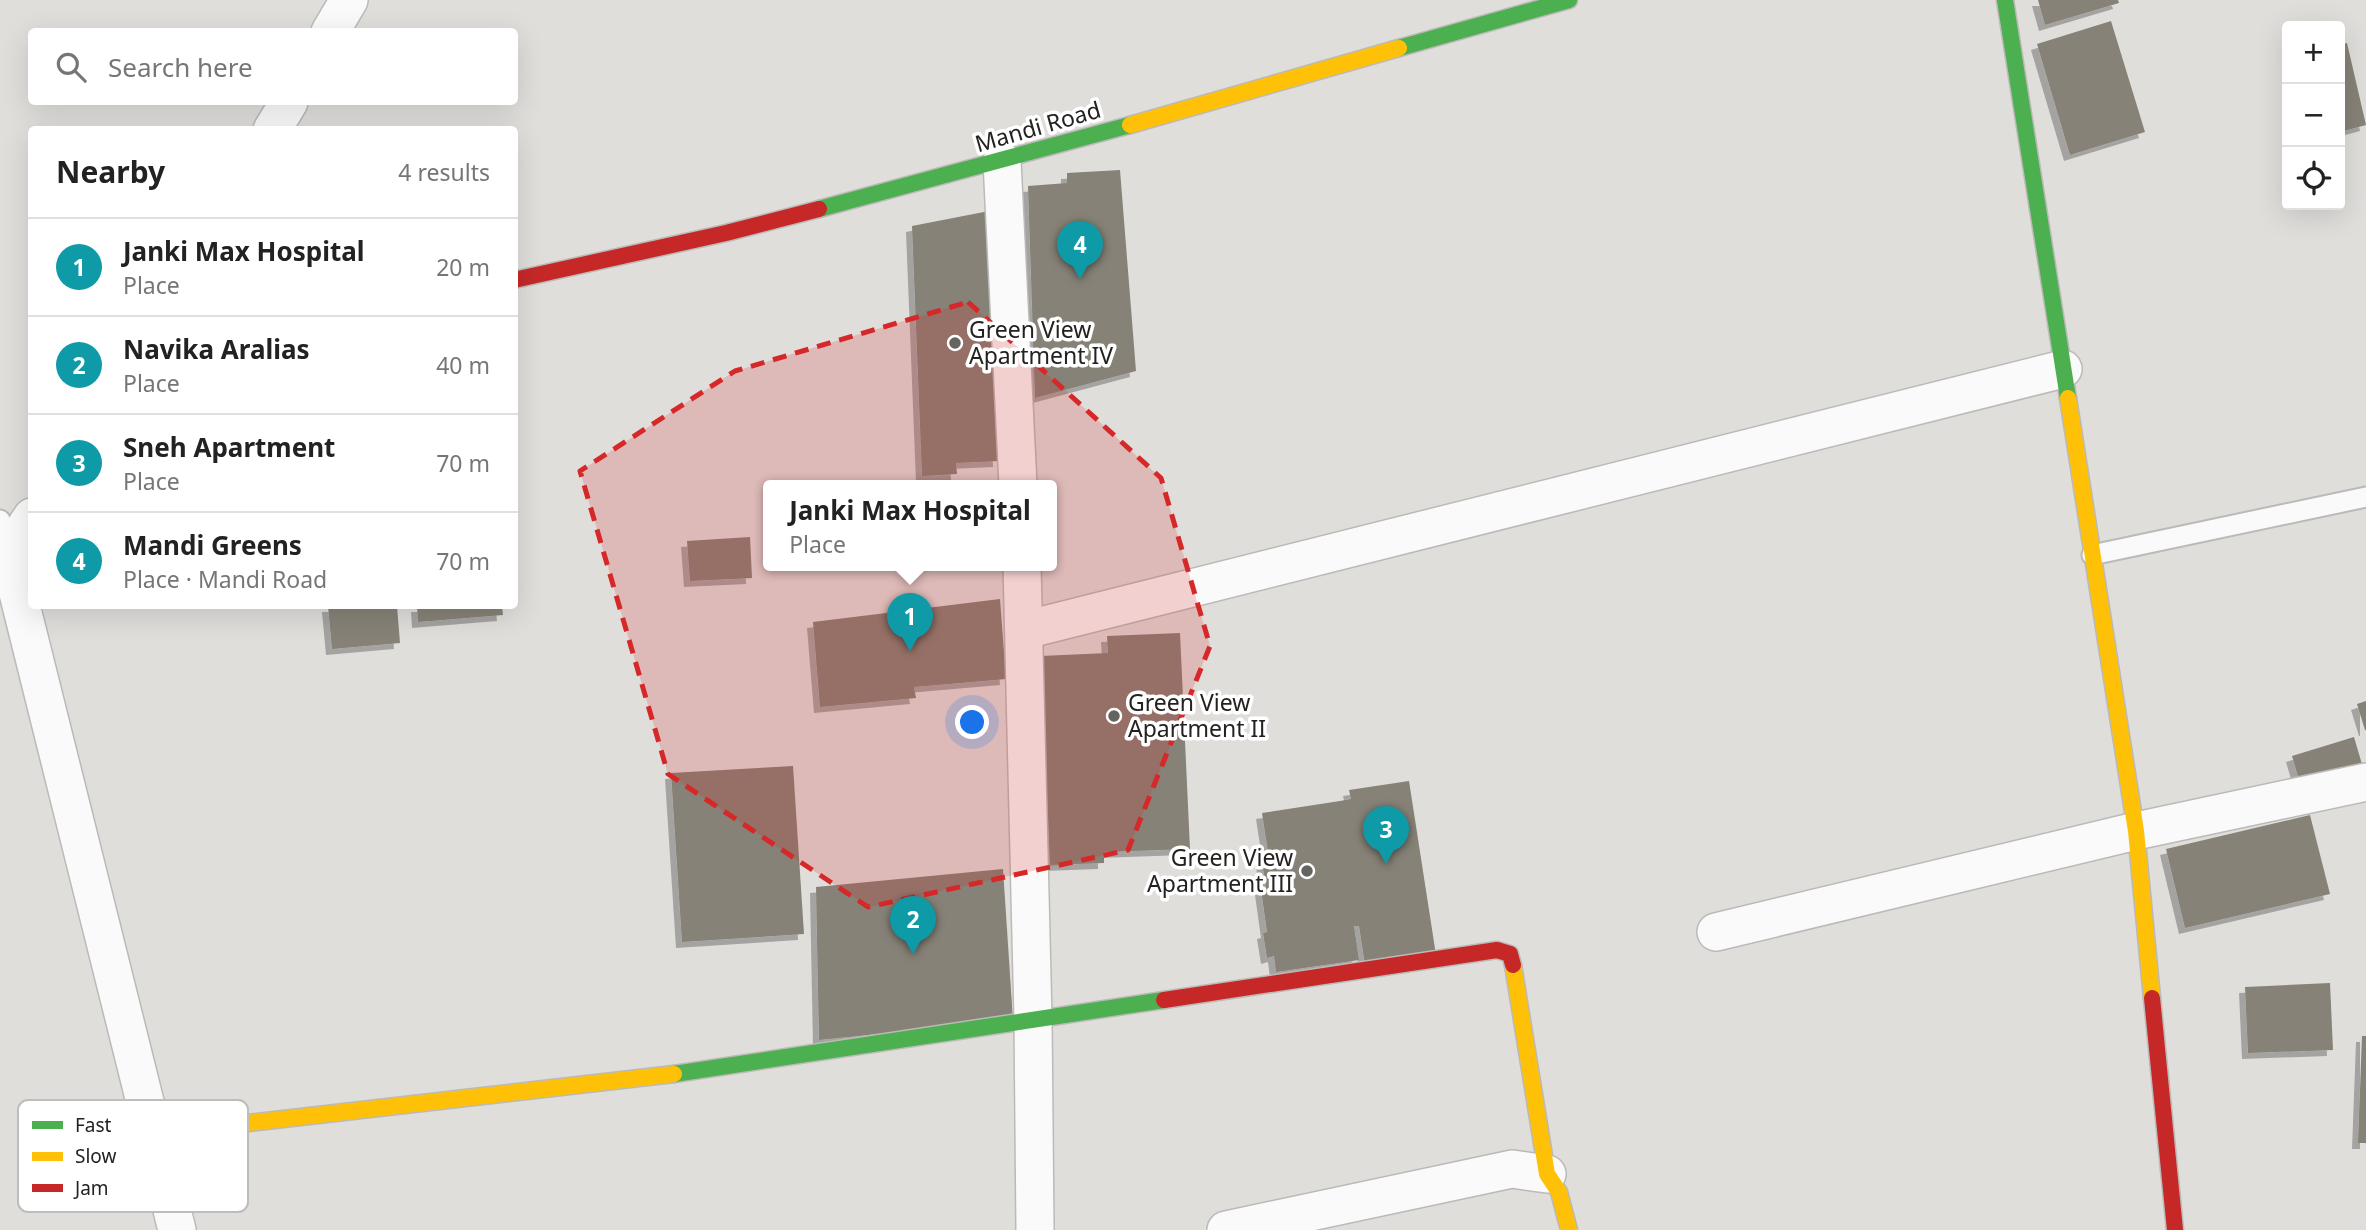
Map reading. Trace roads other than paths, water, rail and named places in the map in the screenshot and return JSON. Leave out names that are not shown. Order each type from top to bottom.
[{"type":"street","points":[[333,28],[349,0]]},
{"type":"street","name":"Mandi Road","points":[[518,278],[726,233],[1002,161],[1569,0]]},
{"type":"street","points":[[2005,0],[2136,831],[2175,1230]]},
{"type":"street","points":[[274,126],[287,105]]},
{"type":"street","points":[[1002,161],[1018,480]]},
{"type":"street","points":[[1025,630],[2063,369]]},
{"type":"street","points":[[28,521],[3,546],[144,1100]]},
{"type":"street","points":[[1021,571],[1025,630],[1035,1230]]},
{"type":"street","points":[[1716,932],[2136,831],[2366,782]]},
{"type":"street","points":[[248,1123],[641,1079],[1497,950],[1510,954],[1514,967],[1547,1174],[1559,1192],[1569,1230]]},
{"type":"street","points":[[1226,1230],[1512,1169],[1547,1174]]},
{"type":"street","points":[[172,1212],[177,1230]]},
{"type":"lane","points":[[2092,555],[2366,497]]},
{"type":"place","name":"Mandi Greens","points":[[1080,279]]},
{"type":"place","name":"Green View Apartment IV","points":[[955,343]]},
{"type":"place","name":"Janki Max Hospital","points":[[910,651]]},
{"type":"place","name":"Green View Apartment II","points":[[1114,716]]},
{"type":"place","name":"Sneh Apartment","points":[[1386,864]]},
{"type":"place","name":"Green View Apartment III","points":[[1307,871]]},
{"type":"place","name":"Navika Aralias","points":[[913,954]]}]
